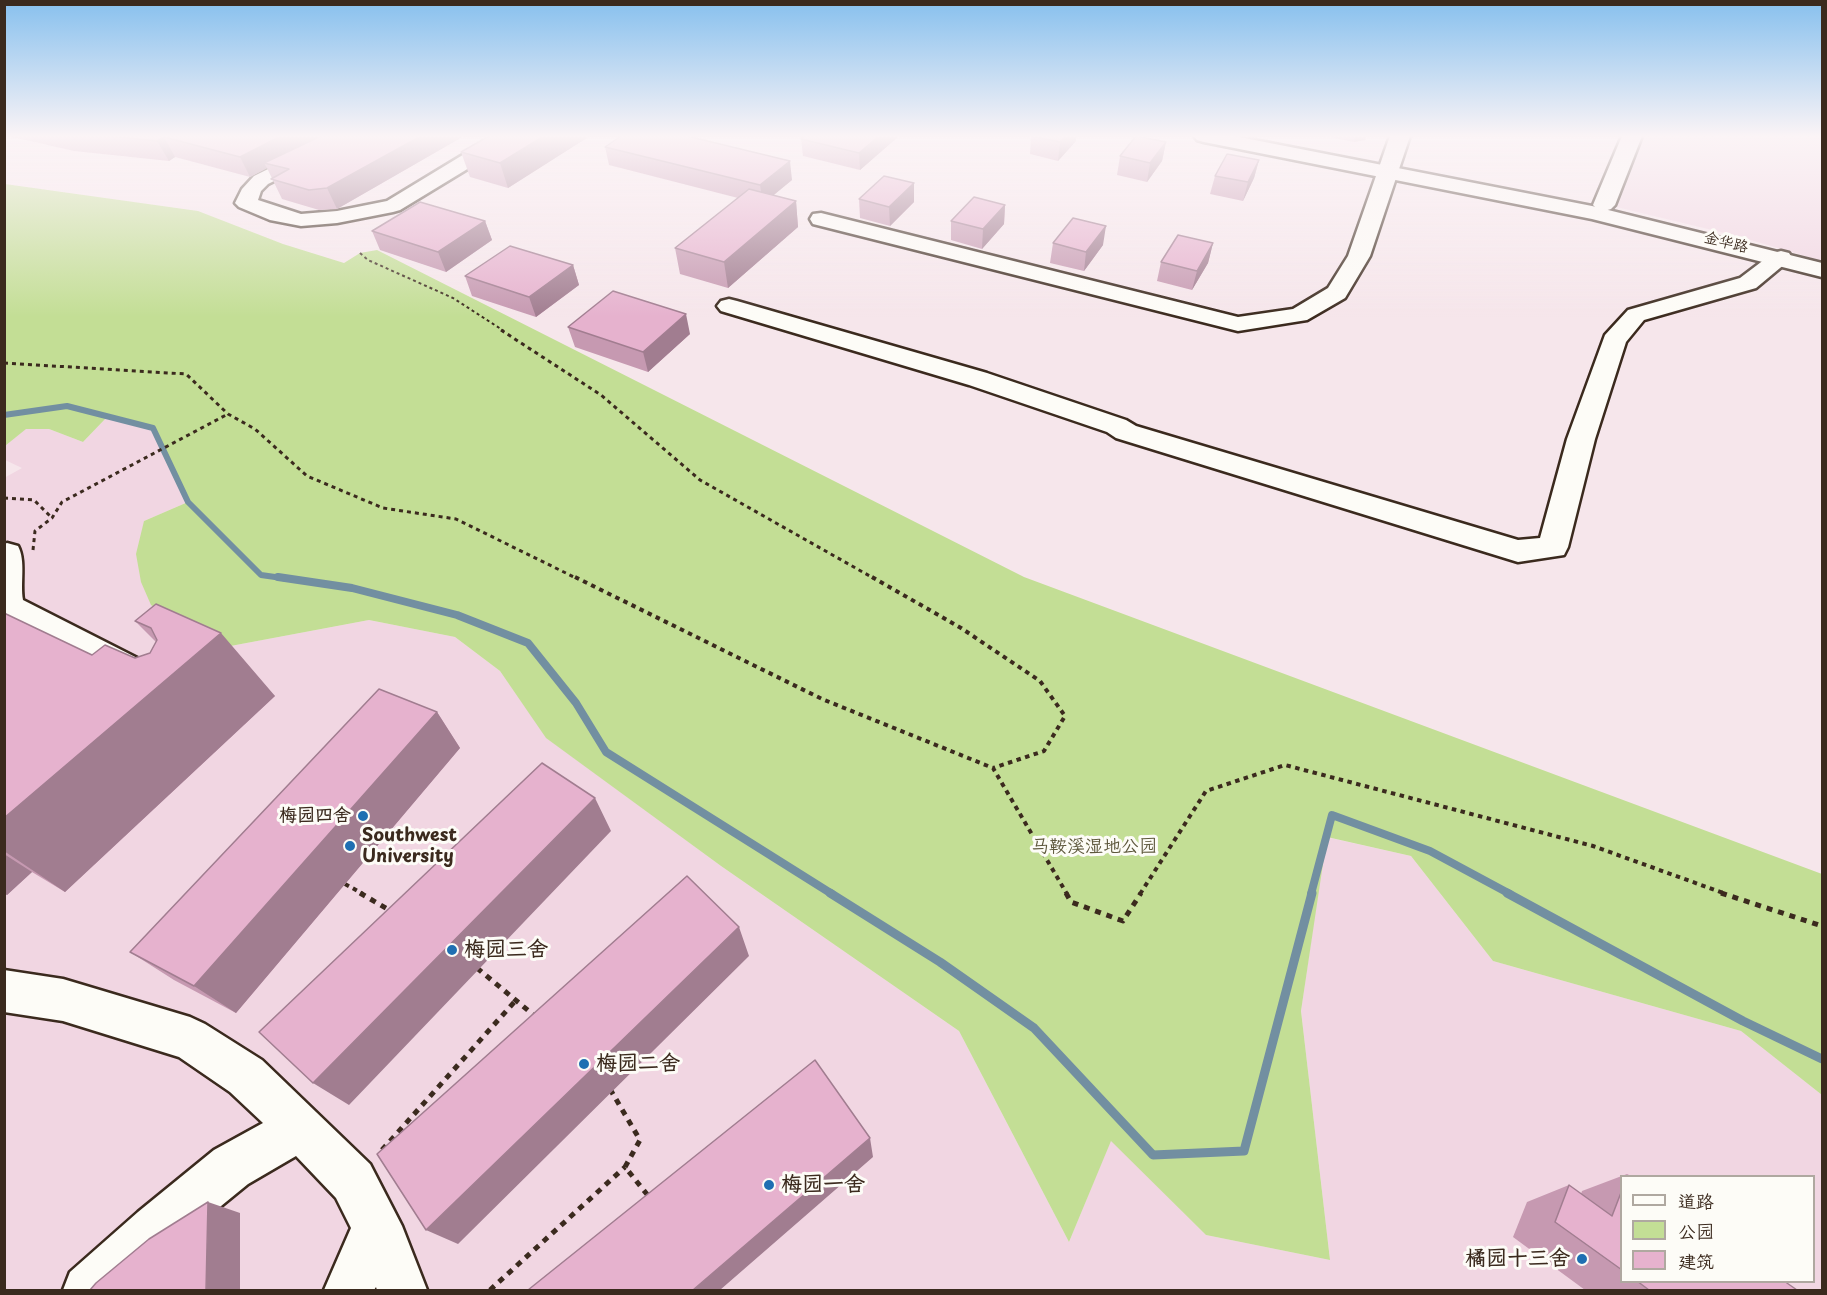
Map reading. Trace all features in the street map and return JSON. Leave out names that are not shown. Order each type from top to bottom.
[{"type":"street","points":[[249,196],[246,203],[278,215],[301,219],[337,217],[393,206],[409,196]]},
{"type":"street","points":[[821,219],[1238,324],[1299,315],[1337,293],[1359,256],[1379,196]]},
{"type":"street","name":"金华路","points":[[1524,196],[1608,214],[1822,270]]},
{"type":"street","name":"金华路","points":[[1554,196],[1604,205],[1737,236],[1822,261]]},
{"type":"street","points":[[1604,205],[1607,196]]},
{"type":"street","points":[[729,306],[978,379],[1116,426],[1126,432],[1518,551],[1554,547],[1581,439],[1614,340],[1636,315],[1748,283],[1781,258]]},
{"type":"street","points":[[8,554],[5,585],[8,607],[166,687]]},
{"type":"street","points":[[4,991],[63,1000],[190,1039],[246,1076],[353,1181],[386,1243],[402,1290]]},
{"type":"street","points":[[88,1290],[154,1229],[231,1167],[300,1128]]},
{"type":"street","points":[[349,1290],[376,1228]]},
{"type":"path","points":[[360,253],[368,260],[453,297],[601,394],[700,480],[961,628],[1040,681],[1065,716],[1044,751],[993,768]]},
{"type":"path","points":[[4,363],[186,374],[228,414],[255,429],[307,477],[383,508],[456,519],[822,699],[993,768],[1071,902],[1123,921],[1206,791],[1285,765],[1593,846],[1744,901],[1822,926]]},
{"type":"path","points":[[4,498],[34,500],[52,518],[62,502],[228,414]]},
{"type":"path","points":[[345,884],[394,912],[386,921]]},
{"type":"path","points":[[470,963],[517,999],[541,1022]]},
{"type":"path","points":[[353,1181],[517,999]]},
{"type":"path","points":[[490,1290],[624,1167],[640,1140],[613,1091],[605,1084]]},
{"type":"path","points":[[624,1167],[654,1204]]},
{"type":"shaded area","points":[[1611,196],[1822,196],[1822,261],[1737,236],[1608,205]]},
{"type":"shaded area","name":"Southwest University","points":[[107,417],[153,428],[188,502],[144,521],[176,619],[172,657],[369,620],[455,637],[500,671],[547,738],[721,866],[959,1031],[1069,1242],[1111,1140],[1206,1235],[1330,1260],[1301,1011],[1326,837],[1411,856],[1493,961],[1741,1031],[1822,1095],[1822,1290],[5,1290],[4,478],[22,468],[5,460],[5,446],[25,429],[49,429],[83,442]]},
{"type":"green space","name":"马鞍溪湿地公园","points":[[5,196],[94,196],[198,211],[283,244],[344,263],[360,253],[377,250],[1024,577],[1822,874],[1822,1095],[1741,1031],[1493,961],[1411,856],[1327,837],[1301,1011],[1330,1260],[1206,1235],[1111,1141],[1069,1242],[959,1031],[721,866],[546,738],[500,671],[455,637],[369,620],[172,657],[176,620],[151,605],[141,582],[136,554],[144,521],[188,502],[153,428],[107,417],[83,442],[49,429],[26,429],[5,446]]},
{"type":"building","points":[[740,196],[778,196],[796,201],[724,262],[675,248]]},
{"type":"building","points":[[862,196],[900,196],[889,207],[859,199]]},
{"type":"building","points":[[974,197],[1005,205],[983,229],[951,221]]},
{"type":"building","points":[[420,202],[485,221],[438,252],[372,231]]},
{"type":"building","points":[[1073,218],[1106,226],[1086,252],[1053,243]]},
{"type":"building","points":[[1178,235],[1213,243],[1197,271],[1161,262]]},
{"type":"building","points":[[510,246],[573,265],[529,297],[465,276]]},
{"type":"building","points":[[613,291],[686,314],[643,352],[568,327]]},
{"type":"building","points":[[156,604],[221,633],[4,818],[4,613],[92,655],[105,645],[135,658],[150,653],[157,640],[151,628],[135,621]]},
{"type":"building","points":[[379,689],[437,712],[194,986],[130,952]]},
{"type":"building","points":[[542,763],[595,798],[313,1083],[259,1032]]},
{"type":"building","points":[[687,876],[739,927],[426,1230],[377,1154]]},
{"type":"building","name":"梅园一舍","points":[[815,1060],[870,1138],[693,1290],[528,1290]]},
{"type":"building","points":[[1569,1185],[1612,1216],[1620,1195],[1620,1269],[1555,1222]]},
{"type":"building","points":[[208,1202],[206,1290],[90,1290],[149,1239]]},
{"type":"building","points":[[1640,1283],[1787,1283],[1797,1290],[1649,1290]]},
{"type":"waterway","points":[[4,415],[67,406],[153,428],[188,502],[261,575],[289,579]]},
{"type":"waterway","points":[[278,577],[352,588],[457,615],[528,643],[576,703],[606,752],[832,894]]},
{"type":"waterway","points":[[1311,894],[1332,815],[1430,851],[1510,894]]},
{"type":"waterway","points":[[830,893],[940,962],[1034,1028],[1153,1155],[1244,1151],[1312,893]]},
{"type":"waterway","points":[[1507,893],[1743,1021],[1822,1059]]},
{"type":"place","name":"梅园四舍","points":[[363,816]]},
{"type":"place","name":"Southwest University","points":[[350,846]]},
{"type":"place","name":"梅园三舍","points":[[452,950]]},
{"type":"place","name":"梅园二舍","points":[[584,1064]]},
{"type":"place","name":"梅园一舍","points":[[769,1185]]},
{"type":"place","name":"橘园十三舍","points":[[1582,1259]]}]
